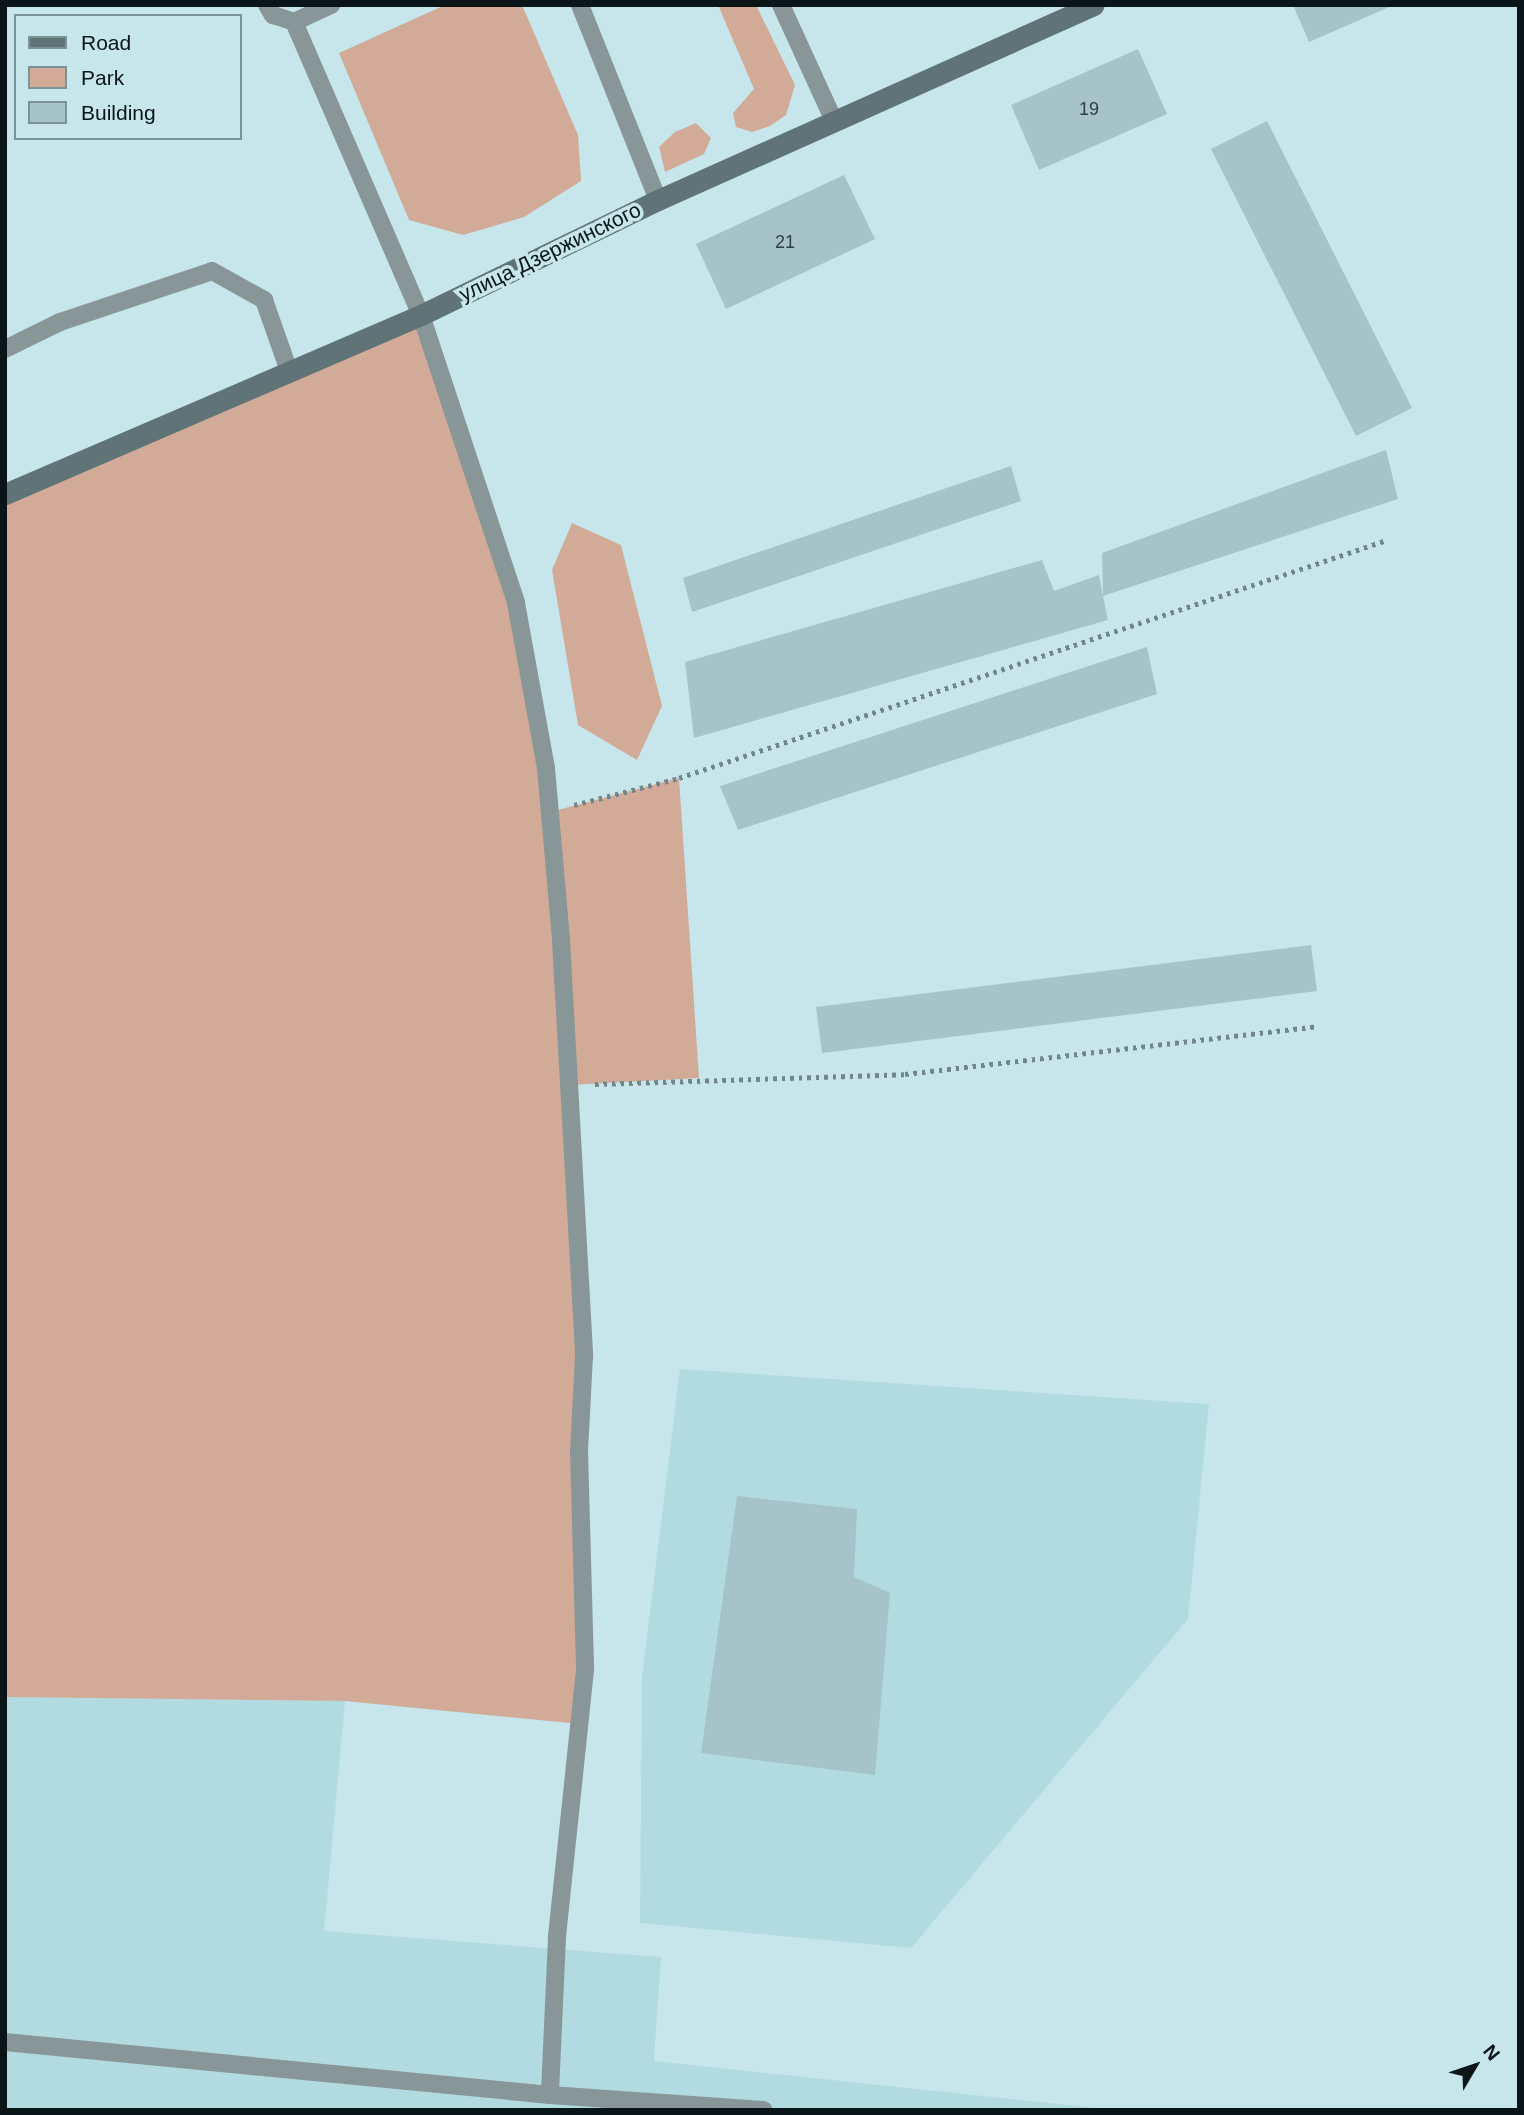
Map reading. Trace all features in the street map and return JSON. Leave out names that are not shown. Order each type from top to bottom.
[{"type":"street","name":"улица Дзержинского","points":[[5,494],[421,314],[659,200],[1093,5]]},
{"type":"lane","points":[[267,5],[273,15],[294,22],[331,5]]},
{"type":"lane","points":[[580,5],[659,200]]},
{"type":"lane","points":[[780,5],[834,121]]},
{"type":"lane","points":[[294,22],[421,314],[516,603],[549,812],[569,1085],[584,1356],[579,1451],[585,1671],[557,1938],[550,2095]]},
{"type":"lane","points":[[5,349],[60,322],[212,271],[264,300],[289,371]]},
{"type":"lane","points":[[5,2042],[550,2095],[763,2110]]},
{"type":"path","points":[[549,812],[679,778],[1384,541]]},
{"type":"path","points":[[569,1085],[905,1074],[1317,1026]]},
{"type":"shaded area","points":[[680,1369],[1209,1404],[1188,1619],[911,1948],[640,1923],[642,1677]]},
{"type":"shaded area","points":[[5,1697],[345,1701],[324,1931],[661,1957],[654,2061],[1115,2110],[5,2110]]},
{"type":"green space","points":[[445,5],[522,5],[578,135],[581,181],[524,217],[463,235],[409,220],[339,53]]},
{"type":"green space","points":[[718,5],[756,5],[795,85],[786,115],[770,126],[752,132],[736,127],[733,113],[754,89]]},
{"type":"green space","points":[[696,123],[711,138],[704,154],[665,172],[659,147],[675,132]]},
{"type":"green space","points":[[421,315],[516,603],[550,812],[679,778],[699,1078],[570,1085],[576,1203],[580,1724],[345,1701],[5,1697],[5,494]]},
{"type":"green space","points":[[572,523],[621,545],[662,706],[637,760],[578,725],[552,570]]},
{"type":"building","points":[[1293,5],[1394,5],[1309,42]]},
{"type":"building","points":[[1138,49],[1167,114],[1039,170],[1011,105]]},
{"type":"building","points":[[1267,121],[1412,408],[1356,436],[1211,149]]},
{"type":"building","points":[[844,175],[875,239],[726,309],[696,244]]},
{"type":"building","points":[[1386,450],[1398,499],[1103,596],[1102,553]]},
{"type":"building","points":[[1011,466],[1021,501],[692,612],[683,578]]},
{"type":"building","points":[[1042,560],[1054,591],[1099,575],[1108,620],[694,738],[685,662]]},
{"type":"building","points":[[1147,647],[1157,694],[738,830],[720,786]]},
{"type":"building","points":[[1311,945],[1317,991],[822,1053],[816,1007]]},
{"type":"building","points":[[737,1496],[857,1509],[854,1577],[890,1593],[875,1775],[701,1753]]}]
